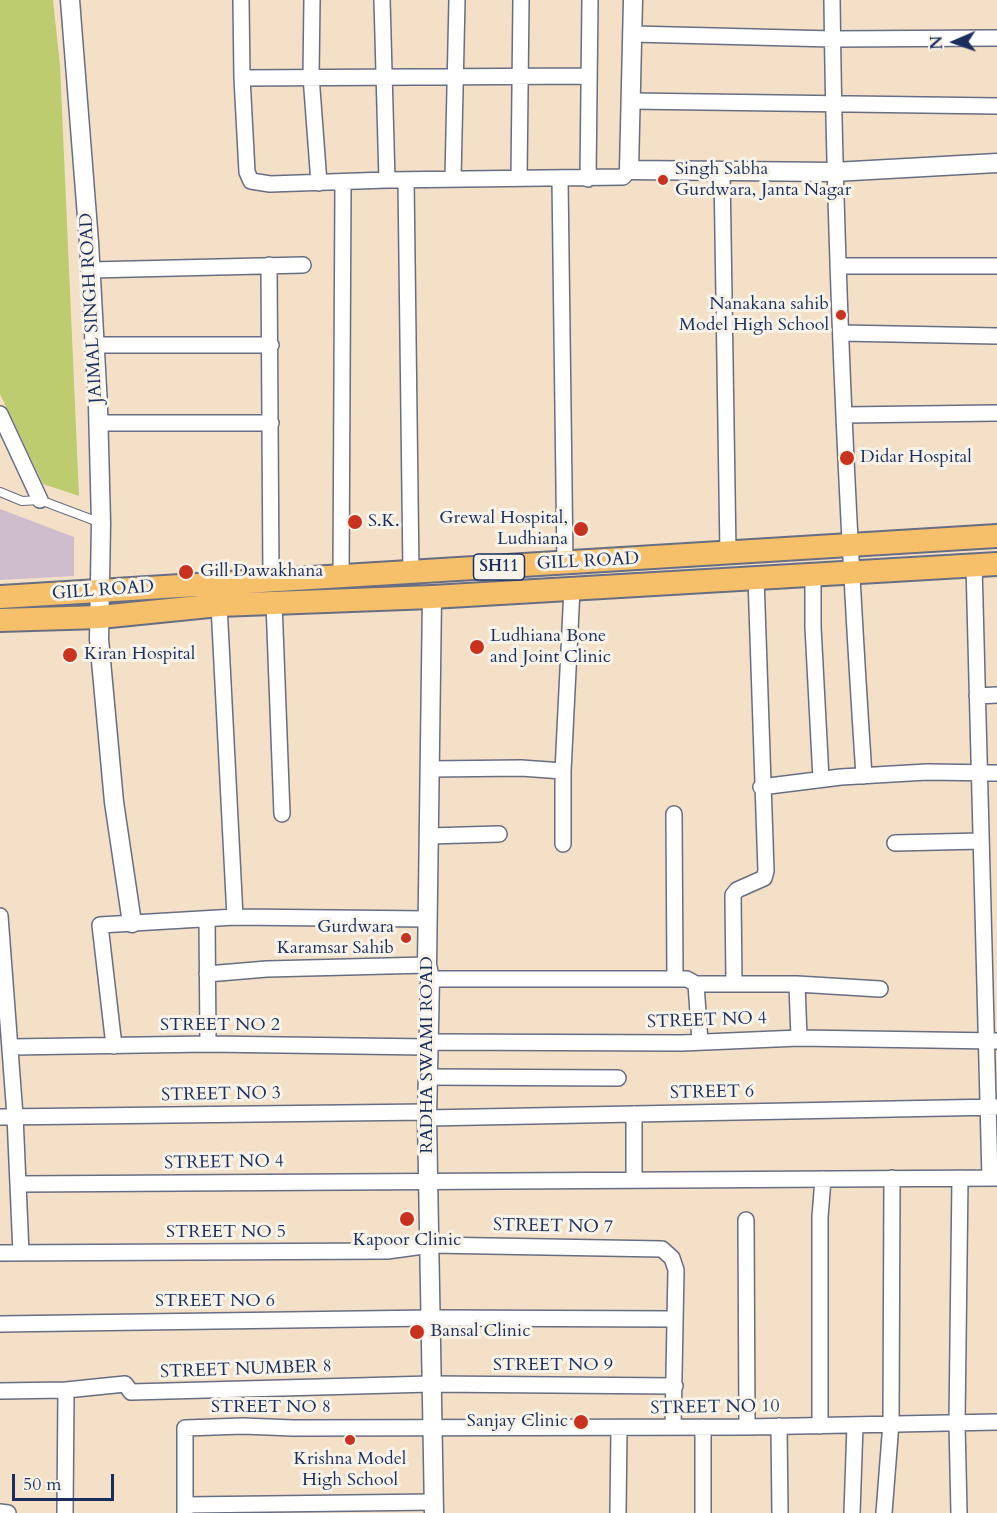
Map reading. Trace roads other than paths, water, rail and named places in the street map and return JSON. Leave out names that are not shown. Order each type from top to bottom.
[{"type":"main road","name":"GILL ROAD","points":[[0,597],[997,536]]},
{"type":"main road","name":"GILL ROAD","points":[[0,620],[100,617],[219,606],[432,597],[997,564]]},
{"type":"street","name":"JAIMAL SINGH ROAD","points":[[70,0],[91,270],[99,423],[101,523],[99,639],[114,802],[132,923]]},
{"type":"street","points":[[241,0],[247,172],[251,181],[270,184],[453,178],[623,177],[629,170],[633,0]]},
{"type":"street","points":[[312,0],[311,76],[320,183]]},
{"type":"street","points":[[382,0],[387,180]]},
{"type":"street","points":[[453,178],[457,0]]},
{"type":"street","points":[[519,178],[521,0]]},
{"type":"street","points":[[588,179],[590,0]]},
{"type":"street","points":[[832,0],[834,172],[848,545],[864,776]]},
{"type":"street","points":[[633,34],[833,39],[997,38]]},
{"type":"street","points":[[242,78],[455,76],[519,79],[588,76]]},
{"type":"street","points":[[631,101],[997,106]]},
{"type":"street","points":[[629,170],[834,172],[997,163]]},
{"type":"street","points":[[722,171],[728,553]]},
{"type":"street","points":[[560,179],[565,563]]},
{"type":"street","points":[[406,180],[411,573]]},
{"type":"street","points":[[341,576],[343,182]]},
{"type":"street","points":[[269,265],[272,423],[271,579]]},
{"type":"street","points":[[91,270],[303,265]]},
{"type":"street","points":[[838,266],[997,266]]},
{"type":"street","points":[[841,333],[997,336]]},
{"type":"street","points":[[95,345],[271,345]]},
{"type":"street","points":[[844,415],[997,413]]},
{"type":"street","points":[[0,414],[40,500]]},
{"type":"street","points":[[99,423],[272,423]]},
{"type":"street","points":[[974,565],[981,841],[990,906],[994,1178]]},
{"type":"street","points":[[813,574],[813,627],[821,779]]},
{"type":"street","points":[[734,984],[733,895],[736,890],[764,878],[766,871],[761,787],[756,578]]},
{"type":"street","points":[[563,844],[563,771],[572,589]]},
{"type":"street","name":"RADHA SWAMI ROAD","points":[[432,597],[427,1115],[434,1508]]},
{"type":"street","points":[[274,603],[282,814]]},
{"type":"street","points":[[219,606],[235,917]]},
{"type":"street","points":[[977,696],[997,695]]},
{"type":"street","points":[[430,769],[521,768],[563,771]]},
{"type":"street","points":[[761,787],[821,779],[927,772],[997,773]]},
{"type":"street","points":[[674,814],[675,978]]},
{"type":"street","points":[[429,836],[499,834]]},
{"type":"street","points":[[895,843],[981,841]]},
{"type":"street","points":[[0,916],[11,1047],[8,1117],[20,1184],[21,1253]]},
{"type":"street","points":[[114,1046],[99,925],[235,917],[428,919]]},
{"type":"street","points":[[207,919],[208,1044]]},
{"type":"street","points":[[207,974],[267,969],[428,972],[675,978],[687,979],[696,984],[797,984],[880,989]]},
{"type":"street","points":[[696,984],[700,1042]]},
{"type":"street","points":[[797,984],[799,1038]]},
{"type":"street","name":"STREET NO 4","points":[[429,1044],[700,1042],[799,1038],[992,1041]]},
{"type":"street","name":"STREET NO 2","points":[[11,1047],[429,1044]]},
{"type":"street","points":[[428,1077],[618,1078]]},
{"type":"street","name":"STREET 6","points":[[427,1115],[634,1114],[993,1107]]},
{"type":"street","points":[[634,1114],[634,1180]]},
{"type":"street","name":"STREET NO 3","points":[[8,1117],[427,1115]]},
{"type":"street","points":[[884,1513],[891,1423],[892,1178]]},
{"type":"street","points":[[959,1513],[957,1423],[960,1178]]},
{"type":"street","name":"STREET NO 4","points":[[20,1184],[994,1178]]},
{"type":"street","points":[[820,1426],[820,1217],[823,1179]]},
{"type":"street","points":[[746,1220],[747,1427]]},
{"type":"street","name":"STREET NO 5","points":[[0,1253],[387,1251],[431,1245]]},
{"type":"street","name":"STREET NO 7","points":[[431,1245],[662,1250],[672,1258],[676,1270],[674,1319]]},
{"type":"street","points":[[431,1318],[674,1319],[673,1427]]},
{"type":"street","name":"STREET NO 6","points":[[0,1324],[431,1318]]},
{"type":"street","name":"STREET NUMBER 8","points":[[66,1390],[125,1384],[131,1392],[431,1384]]},
{"type":"street","name":"STREET NO 9","points":[[431,1384],[675,1386]]},
{"type":"street","points":[[0,1391],[66,1390],[65,1513]]},
{"type":"street","name":"STREET NO 10","points":[[434,1426],[619,1428],[997,1422]]},
{"type":"street","points":[[852,1513],[855,1425]]},
{"type":"street","name":"STREET NO 8","points":[[185,1509],[185,1428],[434,1426]]},
{"type":"street","points":[[779,1426],[780,1513]]},
{"type":"street","points":[[703,1427],[703,1513]]},
{"type":"street","points":[[618,1513],[619,1428]]},
{"type":"street","points":[[185,1509],[434,1508]]},
{"type":"street","points":[[0,1512],[8,1513]]},
{"type":"lane","points":[[0,492],[22,501],[40,500],[101,523]]},
{"type":"place","name":"Singh Sabha Gurdwara, Janta Nagar","points":[[663,180]]},
{"type":"place","name":"Nanakana sahib Model High School","points":[[841,315]]},
{"type":"place","name":"Didar Hospital","points":[[847,458]]},
{"type":"place","name":"S.K.","points":[[355,522]]},
{"type":"place","name":"Grewal Hospital, Ludhiana","points":[[581,529]]},
{"type":"place","name":"Gill Dawakhana","points":[[186,572]]},
{"type":"place","name":"Ludhiana Bone and Joint Clinic","points":[[477,647]]},
{"type":"place","name":"Kiran Hospital","points":[[70,655]]},
{"type":"place","name":"Gurdwara Karamsar Sahib","points":[[406,938]]},
{"type":"place","name":"Kapoor Clinic","points":[[407,1219]]},
{"type":"place","name":"Bansal Clinic","points":[[417,1332]]},
{"type":"place","name":"Sanjay Clinic","points":[[581,1422]]},
{"type":"place","name":"Krishna Model High School","points":[[350,1440]]}]
